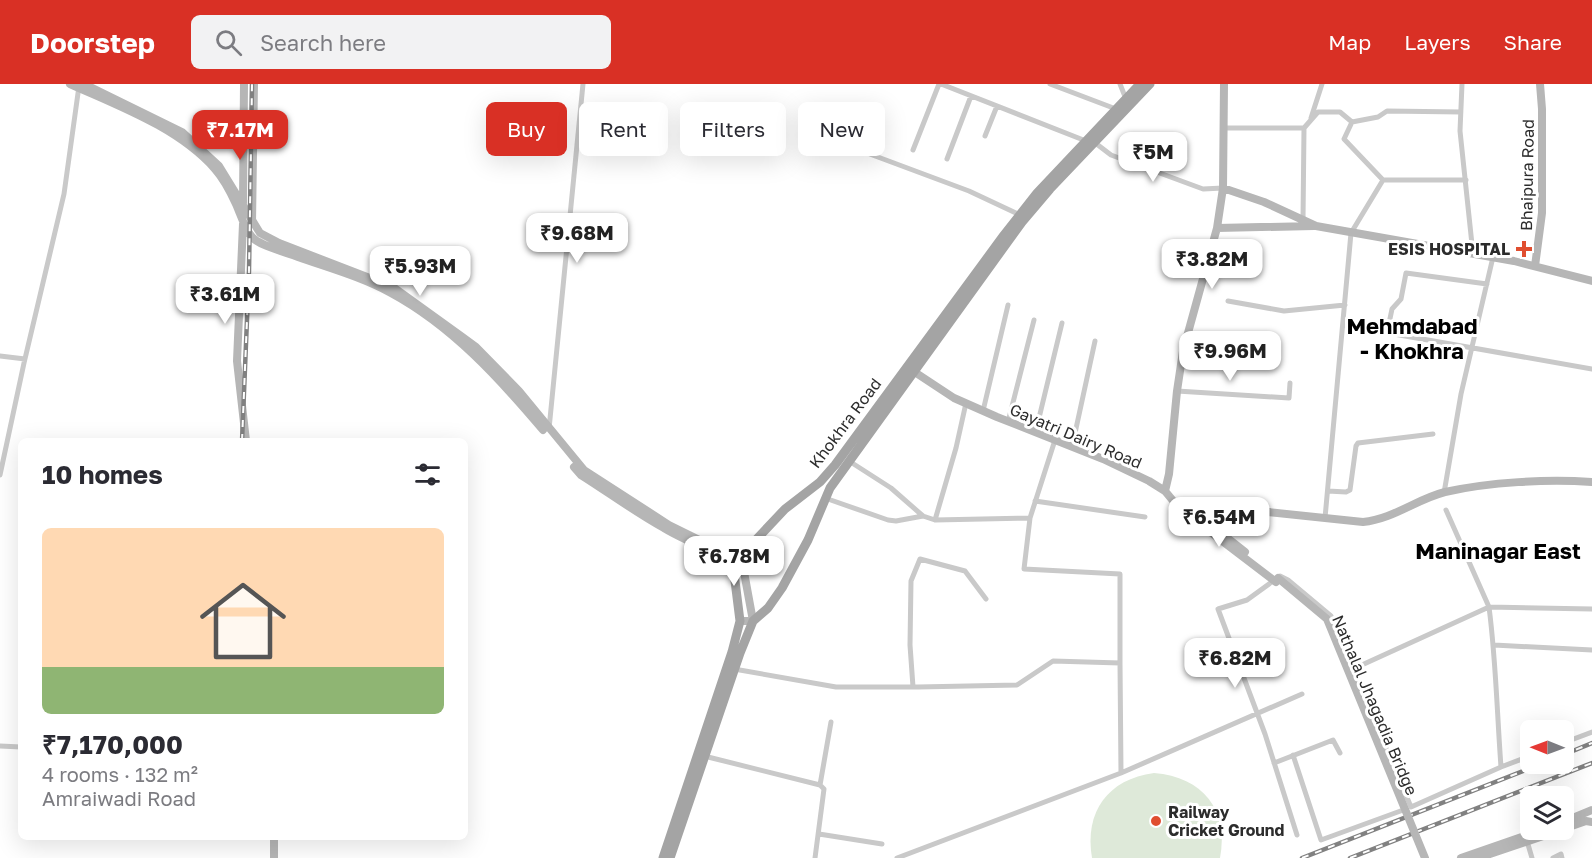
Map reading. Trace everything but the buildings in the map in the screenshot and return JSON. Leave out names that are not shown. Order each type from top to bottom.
[{"type":"main road","name":"Khokhra Road","points":[[667,856],[740,621],[734,573],[752,544],[785,509],[820,482],[835,465],[1022,222],[1116,109],[1140,84]]},
{"type":"main road","name":"Khokhra Road","points":[[667,856],[753,621],[768,608],[782,588],[808,540],[830,488],[910,369],[1037,193],[1150,84]]},
{"type":"main road","points":[[820,482],[830,488]]},
{"type":"street","points":[[244,84],[243,222],[237,361],[246,438]]},
{"type":"street","points":[[242,254],[252,238],[254,84]]},
{"type":"street","points":[[583,84],[547,430],[584,470],[669,525],[742,561],[753,621],[740,621]]},
{"type":"street","points":[[913,150],[940,84],[1203,189],[1223,188],[1264,202],[1317,226],[1493,257],[1592,281]]},
{"type":"street","points":[[1050,84],[1116,109]]},
{"type":"street","points":[[1120,84],[1126,99]]},
{"type":"street","points":[[1165,491],[1186,337],[1217,228],[1223,188],[1224,84]]},
{"type":"street","points":[[1311,120],[1322,84]]},
{"type":"street","points":[[1462,84],[1460,131],[1473,254]]},
{"type":"street","name":"Bhaipura Road","points":[[1535,266],[1542,213],[1540,84]]},
{"type":"street","points":[[78,85],[182,132],[219,166],[260,233],[284,248]]},
{"type":"street","points":[[78,85],[180,137],[216,170],[235,201],[252,238],[393,286],[425,309],[476,347],[519,391],[581,475],[663,528],[716,556],[734,573]]},
{"type":"street","points":[[0,475],[64,194],[78,85]]},
{"type":"street","points":[[946,159],[971,96]]},
{"type":"street","points":[[985,136],[997,106]]},
{"type":"street","points":[[1352,122],[1378,117],[1387,111],[1461,112]]},
{"type":"street","points":[[1303,220],[1304,128],[1318,112],[1340,112],[1352,122]]},
{"type":"street","points":[[1352,122],[1344,140],[1383,180],[1466,180]]},
{"type":"street","points":[[1224,128],[1304,128]]},
{"type":"street","points":[[875,156],[969,191],[1020,215]]},
{"type":"street","points":[[1325,518],[1351,233],[1383,180]]},
{"type":"street","points":[[1217,228],[1317,226]]},
{"type":"street","points":[[1444,493],[1461,394],[1493,257]]},
{"type":"street","points":[[1387,333],[1392,309],[1401,298],[1406,273],[1487,284]]},
{"type":"street","points":[[1228,301],[1284,311],[1345,305]]},
{"type":"street","points":[[983,411],[1008,305]]},
{"type":"street","points":[[1008,422],[1034,320]]},
{"type":"street","points":[[1033,432],[1039,418],[1062,323]]},
{"type":"street","points":[[1343,325],[1592,369]]},
{"type":"street","points":[[1072,447],[1095,341]]},
{"type":"street","points":[[0,356],[25,359]]},
{"type":"street","name":"Gayatri Dairy Road","points":[[910,369],[966,403],[1103,459],[1165,491],[1179,508],[1276,579]]},
{"type":"street","points":[[1177,391],[1289,398],[1290,383]]},
{"type":"street","points":[[935,520],[956,448],[966,403]]},
{"type":"street","points":[[1328,491],[1346,492],[1350,490],[1358,443],[1433,434]]},
{"type":"street","points":[[1055,440],[1030,518],[1024,568],[1120,574],[1121,773]]},
{"type":"street","points":[[848,460],[891,488],[923,516],[935,520],[1030,518]]},
{"type":"street","points":[[1183,503],[1373,521],[1444,493],[1547,480],[1592,482]]},
{"type":"street","points":[[825,498],[888,520],[896,521],[923,516]]},
{"type":"street","points":[[1171,498],[1183,503],[1276,579]]},
{"type":"street","points":[[1035,501],[1145,517]]},
{"type":"street","points":[[1211,525],[1220,507]]},
{"type":"street","points":[[1446,510],[1489,607],[1494,645],[1494,677],[1501,767]]},
{"type":"street","points":[[719,549],[752,544]]},
{"type":"street","points":[[914,687],[910,645],[911,581],[920,559],[965,571],[986,599]]},
{"type":"street","points":[[1297,835],[1274,763],[1218,609],[1247,600],[1280,576],[1331,616],[1411,807]]},
{"type":"street","name":"Nathalal Jhagadia Bridge","points":[[1276,579],[1324,622],[1420,858]]},
{"type":"street","name":"Nathalal Jhagadia Bridge","points":[[1276,579],[1327,619],[1425,858]]},
{"type":"street","points":[[1353,669],[1489,607],[1592,609]]},
{"type":"street","points":[[1494,645],[1592,651]]},
{"type":"street","points":[[734,669],[836,687],[914,687],[1017,685],[1053,662],[1120,663]]},
{"type":"street","points":[[897,858],[1121,773],[1302,694]]},
{"type":"street","points":[[820,785],[831,722]]},
{"type":"street","points":[[1574,739],[1592,732]]},
{"type":"street","points":[[1274,763],[1333,740],[1340,753]]},
{"type":"street","points":[[0,746],[18,747]]},
{"type":"street","points":[[1293,755],[1321,840],[1411,807],[1520,760]]},
{"type":"street","points":[[704,756],[820,785],[825,794],[815,858]]},
{"type":"street","points":[[1587,819],[1592,810]]},
{"type":"street","points":[[819,834],[882,844]]},
{"type":"street","points":[[1461,858],[1520,838]]},
{"type":"street","points":[[274,840],[274,858]]},
{"type":"street","points":[[1478,858],[1530,840]]},
{"type":"street","points":[[1527,841],[1532,858]]},
{"type":"street","points":[[1553,858],[1561,854],[1562,858]]},
{"type":"green space","name":"Railway Cricket Ground","points":[[1154,773],[1186,781],[1209,799],[1220,825],[1222,841],[1220,858],[1092,858],[1090,841],[1092,826],[1103,800],[1124,782]]},
{"type":"railway","points":[[242,438],[249,271],[252,84]]},
{"type":"railway","points":[[1574,750],[1592,743]]},
{"type":"railway","points":[[1350,858],[1592,763]]},
{"type":"railway","points":[[1302,858],[1520,772]]},
{"type":"place","name":"ESIS HOSPITAL","points":[[1524,249]]},
{"type":"place","name":"Railway Cricket Ground","points":[[1156,821]]},
{"type":"district","name":"Mehmdabad - Khokhra","points":[[1412,338]]},
{"type":"district","name":"Maninagar East","points":[[1498,551]]}]
